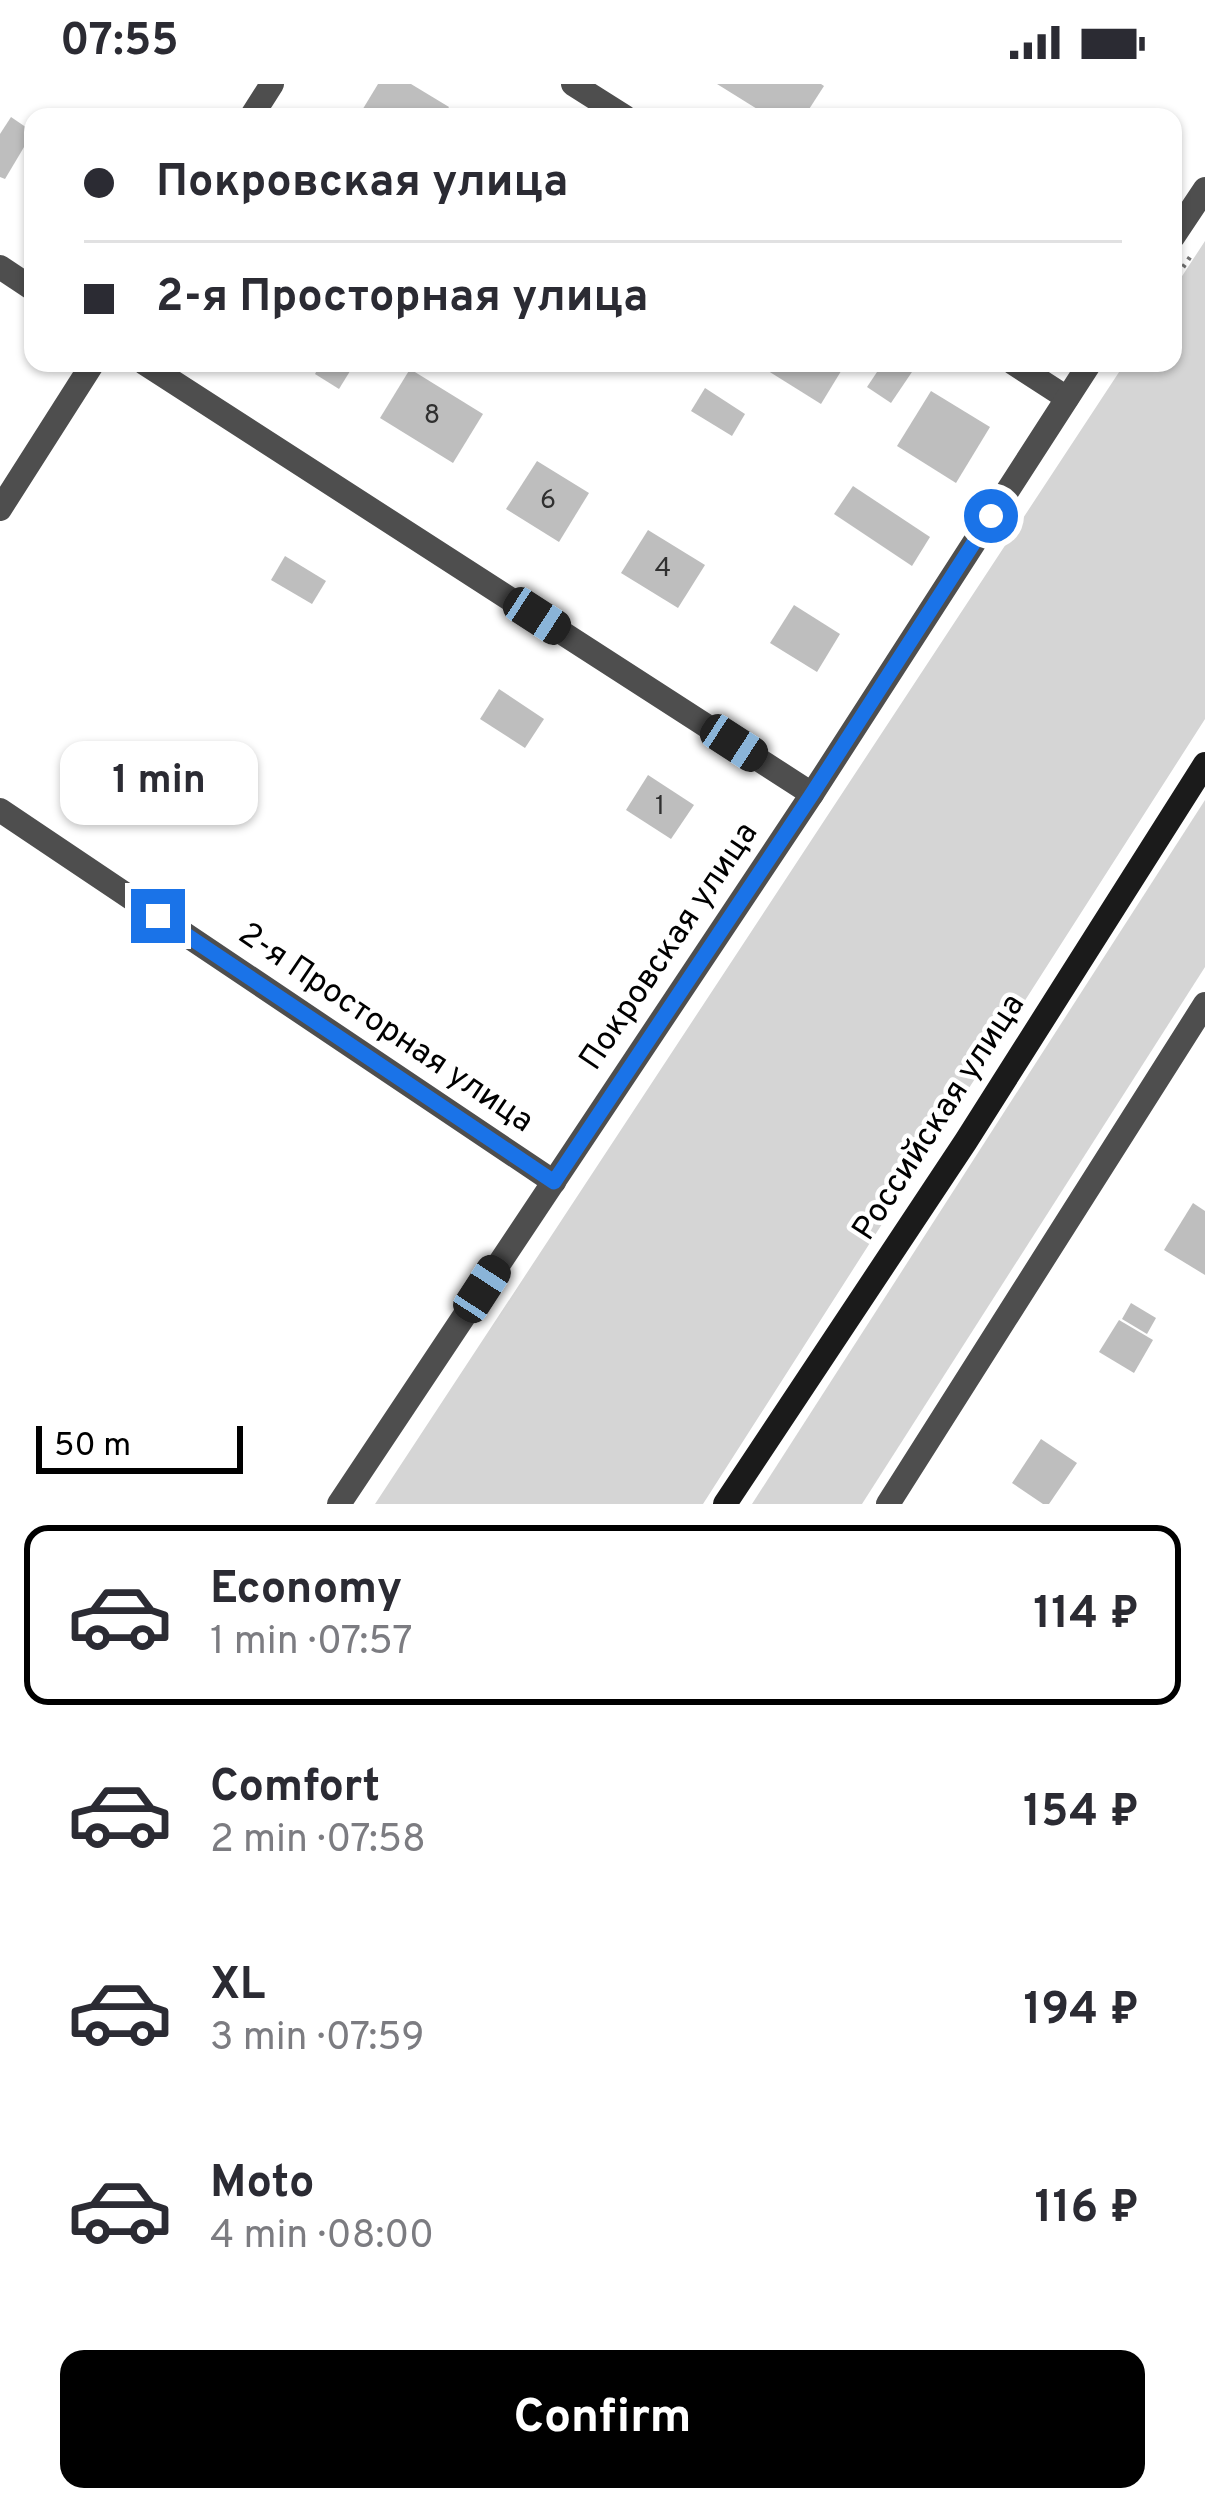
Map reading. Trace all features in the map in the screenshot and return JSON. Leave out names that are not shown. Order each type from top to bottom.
[{"type":"main road","name":"Российская улица","points":[[725,1504],[966,1141],[1205,764]]},
{"type":"street","points":[[573,84],[611,108]]},
{"type":"street","points":[[1182,224],[1205,189]]},
{"type":"street","points":[[0,509],[87,372]]},
{"type":"street","points":[[158,372],[812,794]]},
{"type":"street","points":[[1026,372],[1067,398]]},
{"type":"street","name":"Покровская улица","points":[[339,1504],[812,794],[1084,372]]},
{"type":"street","name":"2-я Просторная улица","points":[[0,810],[554,1182]]},
{"type":"street","points":[[888,1504],[1205,1004]]},
{"type":"shaded area","points":[[1205,241],[1205,719],[703,1504],[375,1504],[1119,372],[1182,372],[1182,276]]},
{"type":"shaded area","points":[[1205,800],[1205,967],[862,1504],[752,1504]]},
{"type":"building","points":[[378,84],[411,84],[449,107],[448,108],[363,108]]},
{"type":"building","points":[[717,84],[824,86],[810,108],[756,108]]},
{"type":"building","points":[[11,117],[24,126],[24,147],[5,179],[0,177],[0,134]]},
{"type":"building","points":[[316,372],[349,372],[339,389]]},
{"type":"building","points":[[408,372],[483,414],[453,463],[380,418]]},
{"type":"building","points":[[770,372],[841,372],[821,404]]},
{"type":"building","points":[[877,372],[912,372],[891,403],[867,387]]},
{"type":"building","points":[[705,388],[745,414],[732,436],[691,411]]},
{"type":"building","points":[[931,391],[990,427],[956,483],[897,446]]},
{"type":"building","points":[[537,461],[589,493],[559,542],[506,509]]},
{"type":"building","points":[[853,486],[930,537],[912,566],[834,514]]},
{"type":"building","points":[[648,530],[705,565],[678,608],[621,573]]},
{"type":"building","points":[[285,556],[326,581],[312,604],[271,580]]},
{"type":"building","points":[[794,605],[840,634],[817,672],[770,643]]},
{"type":"building","points":[[499,689],[544,719],[525,748],[480,719]]},
{"type":"building","points":[[648,775],[694,805],[671,839],[626,810]]},
{"type":"building","points":[[1193,1203],[1205,1211],[1205,1275],[1164,1250]]},
{"type":"building","points":[[1131,1303],[1156,1318],[1147,1334],[1122,1319]]},
{"type":"building","points":[[1119,1320],[1153,1340],[1134,1373],[1099,1352]]},
{"type":"building","points":[[1041,1439],[1077,1463],[1049,1504],[1012,1483]]},
{"type":"route","points":[[158,916],[554,1182],[991,516]]}]
